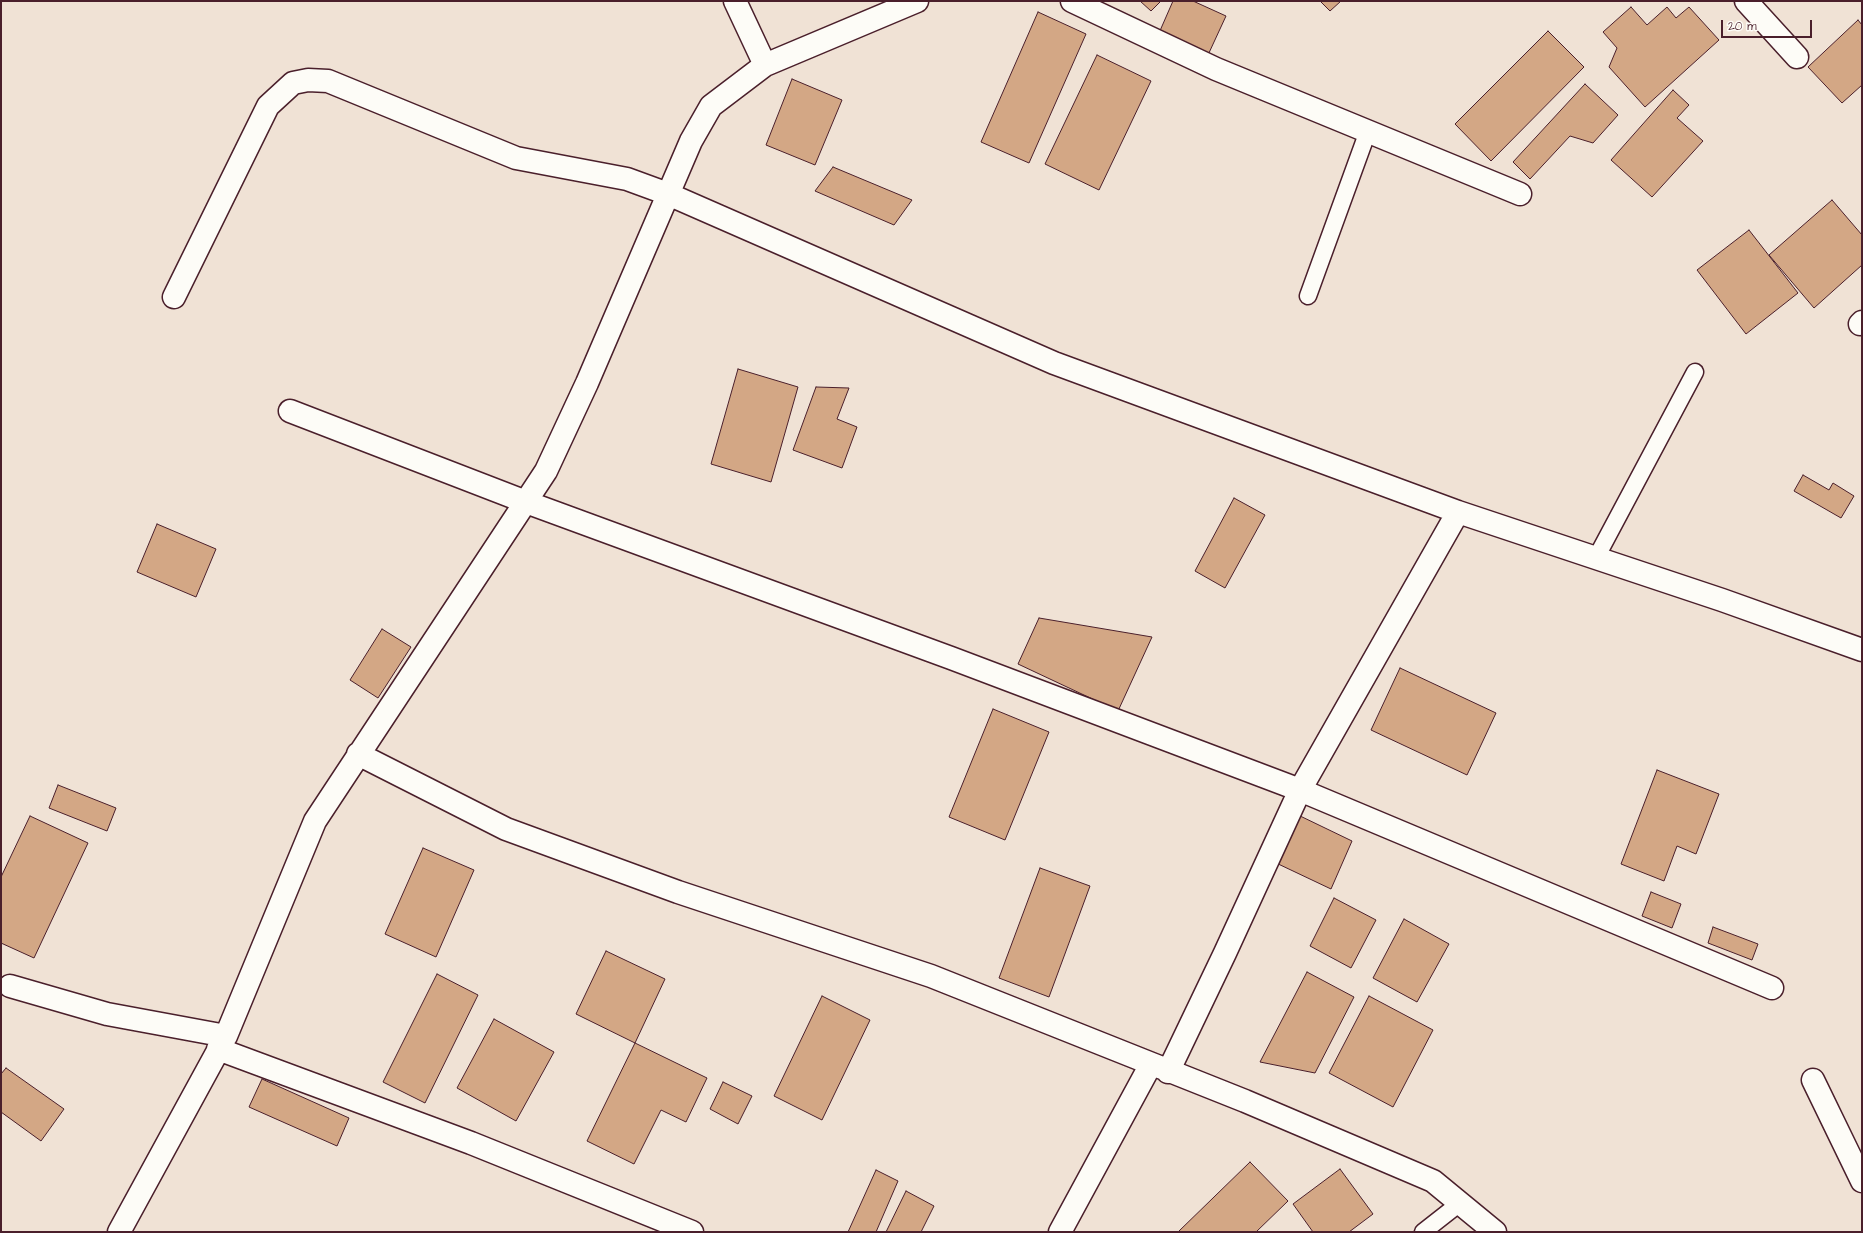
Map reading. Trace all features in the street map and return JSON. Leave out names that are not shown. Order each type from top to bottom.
[{"type":"street","points":[[735,1],[765,65]]},
{"type":"street","points":[[119,1232],[222,1042],[314,821],[546,471],[587,383],[691,141],[711,106],[765,65],[917,1]]},
{"type":"street","points":[[1072,1],[1216,69],[1520,194]]},
{"type":"street","points":[[1746,1],[1797,57]]},
{"type":"street","points":[[174,297],[268,106],[293,82],[328,80],[516,158],[626,180],[668,194],[1054,363],[1458,512],[1722,600],[1862,650]]},
{"type":"street","points":[[290,411],[526,502],[943,655],[1300,790],[1772,988]]},
{"type":"street","points":[[1060,1232],[1159,1068],[1225,954],[1300,790],[1458,512]]},
{"type":"street","points":[[358,754],[506,829],[678,892],[931,976],[1245,1101],[1433,1181],[1495,1232]]},
{"type":"street","points":[[10,986],[107,1014],[222,1042],[692,1232]]},
{"type":"street","points":[[1812,1080],[1862,1181]]},
{"type":"lane","points":[[1308,296],[1368,131]]},
{"type":"lane","points":[[1596,558],[1695,372]]},
{"type":"lane","points":[[1423,1232],[1460,1203]]},
{"type":"building","points":[[1140,1],[1161,1],[1151,11]]},
{"type":"building","points":[[1173,1],[1193,1],[1226,16],[1208,55],[1159,33]]},
{"type":"building","points":[[1320,1],[1341,1],[1330,11]]},
{"type":"building","points":[[1631,7],[1647,25],[1667,7],[1676,18],[1689,7],[1719,40],[1645,107],[1609,67],[1617,48],[1603,32]]},
{"type":"building","points":[[1038,12],[1086,34],[1029,163],[981,142]]},
{"type":"building","points":[[1858,20],[1862,25],[1862,85],[1842,103],[1808,67]]},
{"type":"building","points":[[1548,31],[1584,67],[1491,161],[1455,124]]},
{"type":"building","points":[[1097,55],[1151,81],[1099,190],[1045,164]]},
{"type":"building","points":[[792,79],[842,100],[815,165],[766,145]]},
{"type":"building","points":[[1585,84],[1618,115],[1593,143],[1570,136],[1530,179],[1513,162]]},
{"type":"building","points":[[1673,90],[1689,105],[1677,118],[1703,141],[1652,197],[1611,160]]},
{"type":"building","points":[[833,167],[912,200],[894,225],[815,191]]},
{"type":"building","points":[[1832,200],[1862,235],[1862,265],[1814,308],[1769,255]]},
{"type":"building","points":[[1749,230],[1798,293],[1746,334],[1697,270]]},
{"type":"building","points":[[738,369],[798,387],[771,482],[711,464]]},
{"type":"building","points":[[816,387],[849,388],[837,419],[857,427],[842,468],[793,450]]},
{"type":"building","points":[[1803,475],[1829,490],[1833,483],[1854,496],[1841,518],[1794,491]]},
{"type":"building","points":[[1234,498],[1265,515],[1225,588],[1195,571]]},
{"type":"building","points":[[157,524],[216,549],[196,597],[137,572]]},
{"type":"building","points":[[1039,618],[1152,637],[1118,711],[1018,664]]},
{"type":"building","points":[[382,629],[411,647],[378,698],[350,680]]},
{"type":"building","points":[[1400,668],[1496,713],[1467,775],[1371,730]]},
{"type":"building","points":[[993,709],[1049,732],[1005,840],[949,817]]},
{"type":"building","points":[[1657,770],[1719,794],[1696,854],[1677,846],[1664,881],[1621,864]]},
{"type":"building","points":[[58,785],[116,808],[107,831],[49,808]]},
{"type":"building","points":[[1296,814],[1352,841],[1331,889],[1274,862]]},
{"type":"building","points":[[30,816],[88,843],[34,958],[1,943],[1,877]]},
{"type":"building","points":[[423,848],[474,870],[436,957],[385,934]]},
{"type":"building","points":[[1040,868],[1090,886],[1049,997],[999,978]]},
{"type":"building","points":[[1651,892],[1681,904],[1672,928],[1642,916]]},
{"type":"building","points":[[1334,898],[1376,920],[1351,968],[1310,946]]},
{"type":"building","points":[[1404,919],[1449,944],[1417,1002],[1373,978]]},
{"type":"building","points":[[1713,927],[1758,944],[1752,960],[1708,943]]},
{"type":"building","points":[[606,951],[665,979],[635,1043],[576,1014]]},
{"type":"building","points":[[1307,972],[1354,997],[1315,1073],[1260,1062]]},
{"type":"building","points":[[437,974],[478,995],[425,1103],[383,1082]]},
{"type":"building","points":[[822,996],[870,1020],[822,1120],[774,1096]]},
{"type":"building","points":[[1369,996],[1433,1030],[1393,1107],[1329,1073]]},
{"type":"building","points":[[494,1019],[554,1052],[516,1121],[457,1088]]},
{"type":"building","points":[[635,1043],[707,1078],[686,1122],[661,1110],[634,1164],[587,1141]]},
{"type":"building","points":[[6,1068],[64,1109],[41,1141],[1,1112],[1,1074]]},
{"type":"building","points":[[262,1079],[349,1118],[337,1146],[249,1107]]},
{"type":"building","points":[[723,1082],[752,1096],[738,1124],[710,1109]]},
{"type":"building","points":[[1250,1162],[1288,1201],[1256,1232],[1178,1232]]},
{"type":"building","points":[[1340,1169],[1373,1214],[1349,1232],[1313,1232],[1293,1204]]},
{"type":"building","points":[[876,1170],[898,1181],[876,1232],[848,1232]]},
{"type":"building","points":[[906,1191],[934,1206],[921,1232],[886,1232]]}]
